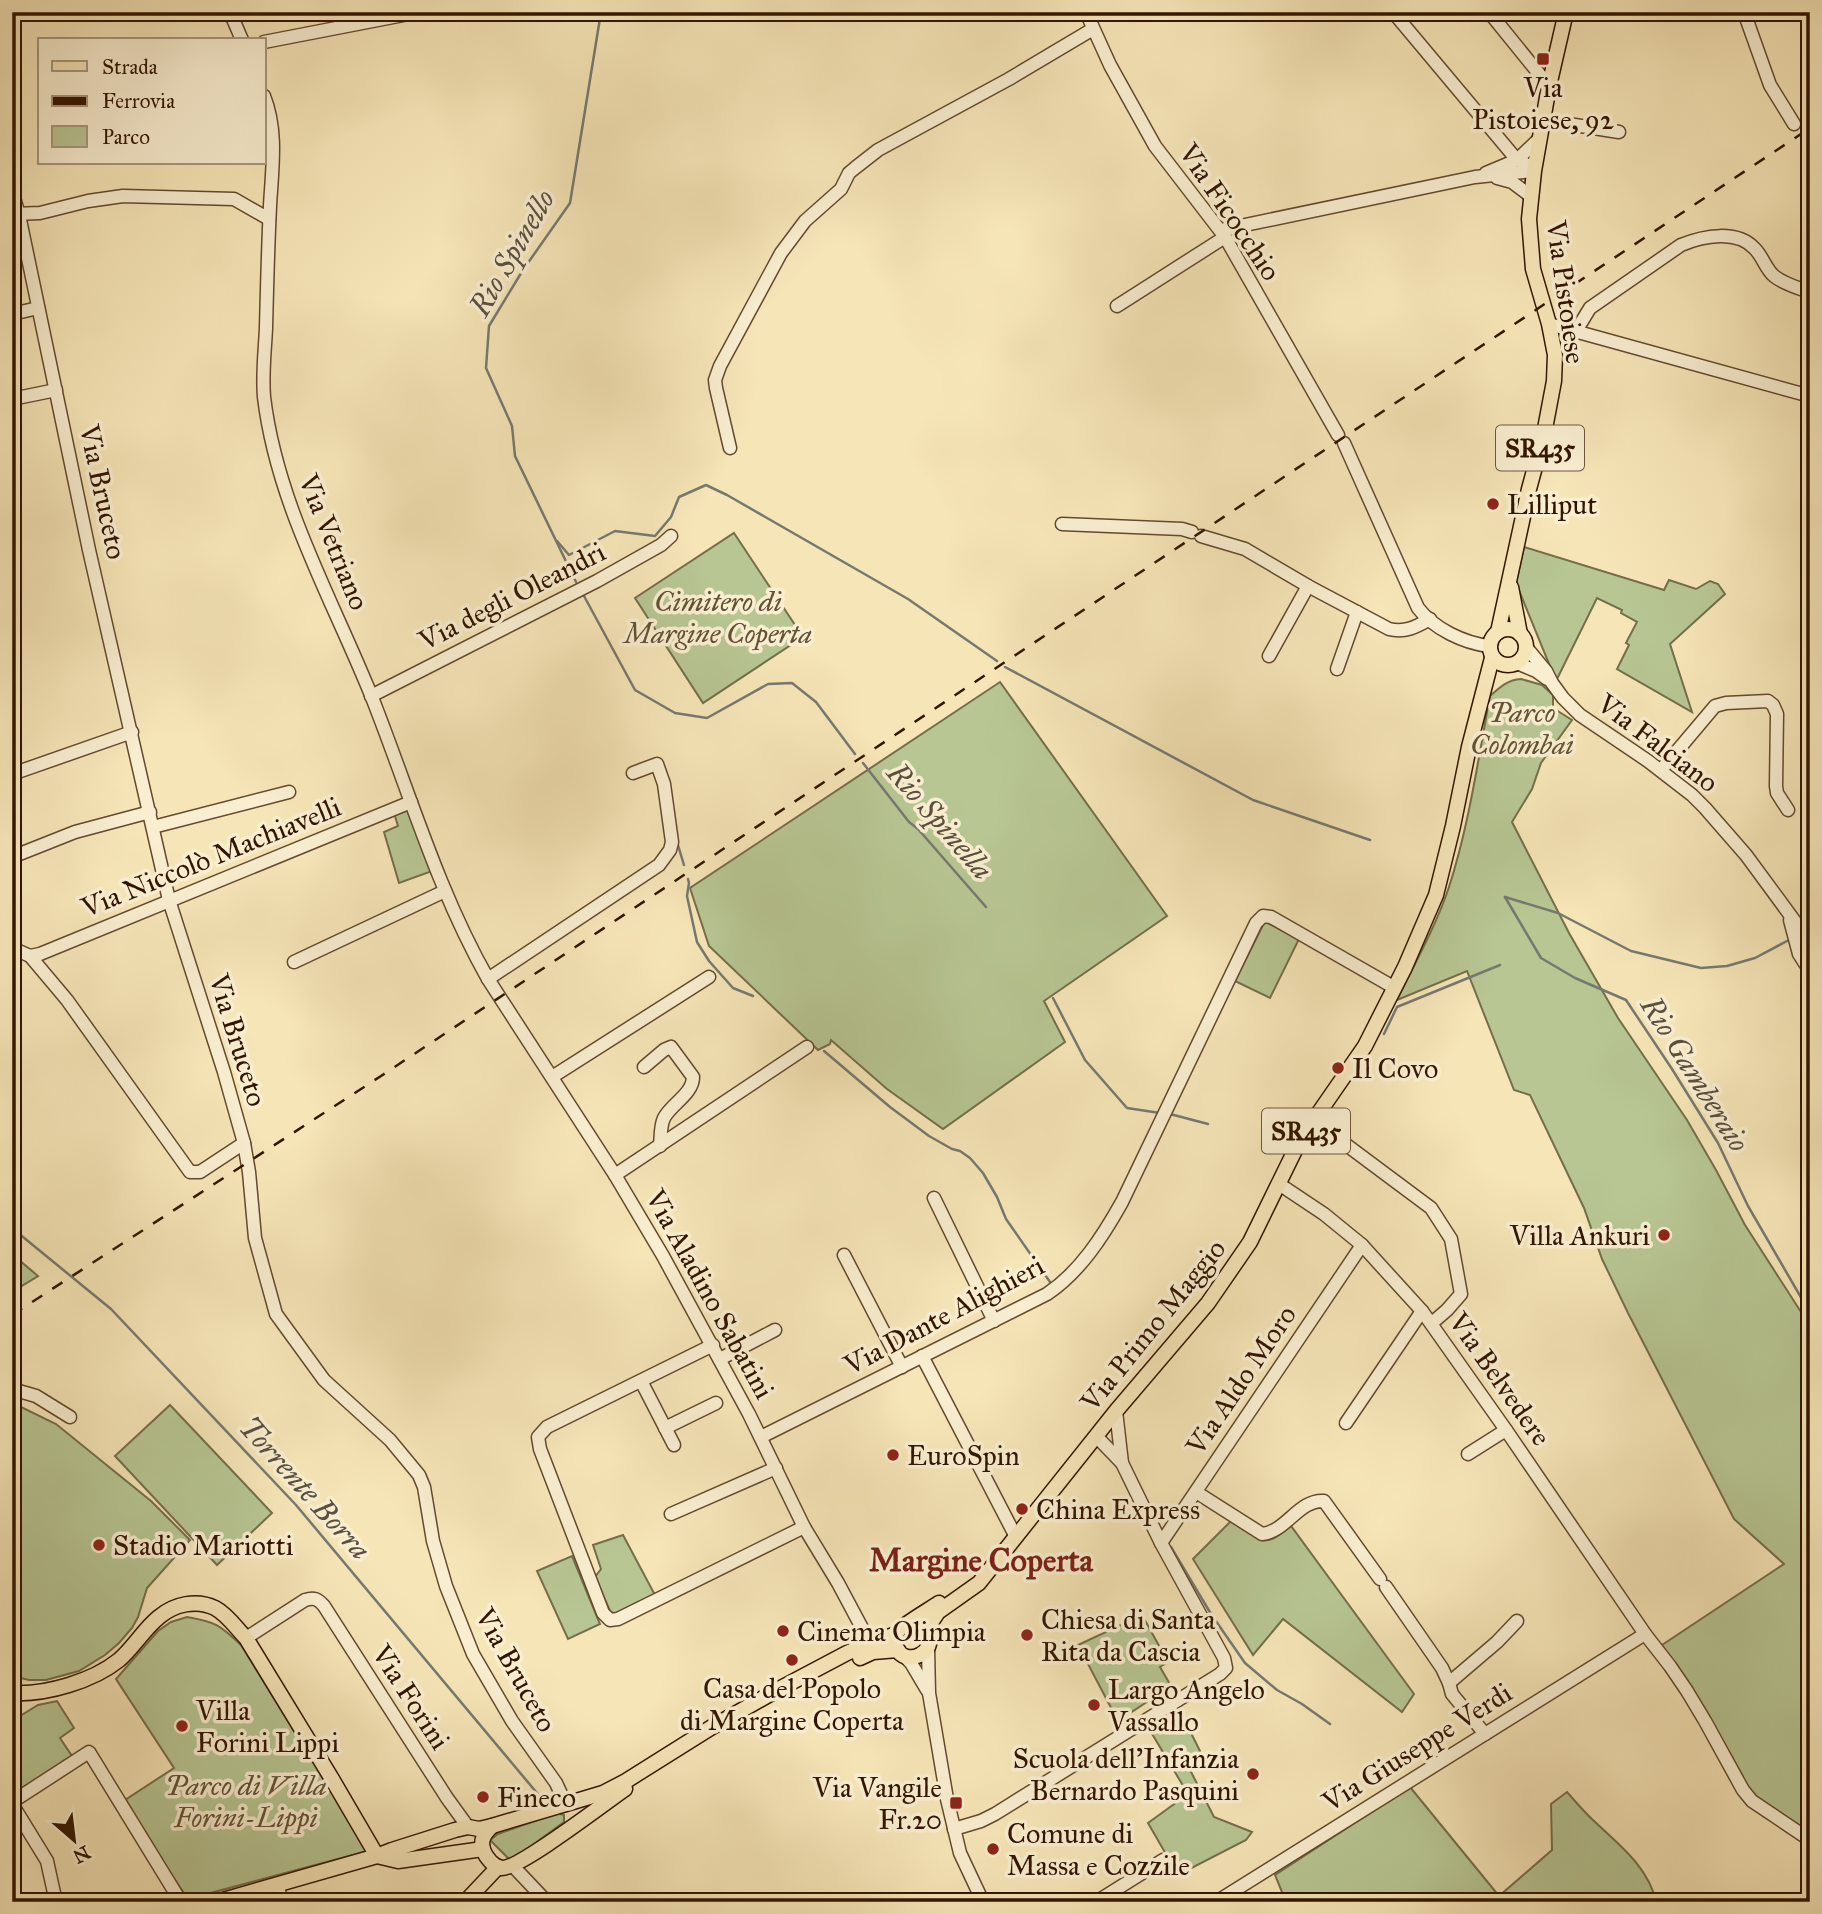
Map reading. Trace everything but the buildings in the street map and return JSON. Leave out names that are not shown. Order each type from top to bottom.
[{"type":"main road","name":"Via Pistoiese","points":[[1452,826],[1485,688],[1491,641],[1498,632],[1503,613],[1554,380],[1555,355],[1533,269],[1529,219],[1549,86],[1566,12]]},
{"type":"main road","name":"Via Pistoiese","points":[[1509,577],[1523,640]]},
{"type":"main road","points":[[1485,688],[1496,675],[1524,657],[1523,640],[1506,629],[1498,632]]},
{"type":"main road","points":[[1491,652],[1499,664],[1512,665]]},
{"type":"main road","name":"Via Primo Maggio","points":[[987,1572],[1116,1411],[1208,1303],[1250,1242],[1293,1153],[1313,1119],[1365,1046],[1395,988],[1436,895],[1452,826]]},
{"type":"main road","points":[[926,1630],[938,1612],[976,1586],[987,1572]]},
{"type":"main road","name":"SR435","points":[[565,1804],[603,1793],[779,1689],[870,1643],[896,1634],[974,1577],[987,1572]]},
{"type":"main road","points":[[12,1693],[33,1693],[94,1675],[117,1662],[159,1617],[186,1604],[205,1605],[214,1608],[246,1638],[377,1856],[398,1861],[483,1849]]},
{"type":"main road","points":[[465,1902],[505,1866],[574,1825],[647,1774],[776,1701],[866,1655],[879,1651],[917,1657],[924,1653],[928,1648],[929,1637],[926,1630],[919,1625],[908,1624]]},
{"type":"main road","points":[[896,1634],[895,1641],[901,1653]]},
{"type":"main road","points":[[216,1902],[467,1827],[479,1829],[492,1826],[565,1804],[575,1819],[574,1825]]},
{"type":"main road","points":[[492,1826],[484,1835],[483,1849],[488,1859],[505,1866]]},
{"type":"street","points":[[230,12],[241,38]]},
{"type":"street","points":[[266,42],[419,12]]},
{"type":"street","points":[[1393,12],[1517,160],[1528,165],[1534,172]]},
{"type":"street","points":[[1489,12],[1549,86]]},
{"type":"street","points":[[1744,12],[1773,91],[1794,124]]},
{"type":"street","name":"Via Ficocchio","points":[[1087,13],[1110,65],[1155,146],[1223,234],[1341,439],[1422,612],[1452,634],[1491,652]]},
{"type":"street","points":[[730,448],[715,380],[781,253],[805,221],[841,189],[849,173],[878,150],[1009,79],[1093,29]]},
{"type":"street","name":"Via Vetriano","points":[[266,101],[273,127],[273,151],[264,394],[280,473],[295,522],[371,696],[445,891],[488,979]]},
{"type":"street","points":[[1543,120],[1619,132]]},
{"type":"street","points":[[1475,177],[1517,160],[1540,138]]},
{"type":"street","points":[[1117,306],[1223,234],[1475,177],[1534,172]]},
{"type":"street","points":[[1475,177],[1511,182],[1532,197]]},
{"type":"street","name":"Via Bruceto","points":[[12,191],[89,550],[169,900],[244,1143],[255,1238],[276,1314],[331,1387],[390,1440],[419,1475],[446,1586],[467,1641],[512,1721],[556,1783],[565,1804]]},
{"type":"street","points":[[16,214],[123,196],[234,199],[269,219]]},
{"type":"street","points":[[1576,331],[1590,309],[1681,245],[1694,239],[1713,236],[1744,240],[1754,247],[1775,276],[1810,292]]},
{"type":"street","points":[[12,314],[38,308]]},
{"type":"street","points":[[1549,324],[1810,396]]},
{"type":"street","points":[[12,399],[56,390]]},
{"type":"street","points":[[1062,524],[1182,529],[1240,547],[1396,631],[1408,630],[1430,619]]},
{"type":"street","name":"Via degli Oleandri","points":[[371,696],[597,581],[662,545],[671,536]]},
{"type":"street","points":[[1269,656],[1308,586]]},
{"type":"street","points":[[1337,668],[1357,612]]},
{"type":"street","name":"Via Falciano","points":[[1523,640],[1563,698],[1580,715],[1692,794],[1745,855],[1787,912],[1804,926],[1810,942]]},
{"type":"street","name":"Via Falciano","points":[[1512,665],[1536,671],[1552,683]]},
{"type":"street","points":[[1661,770],[1715,706],[1726,702],[1768,702],[1773,705],[1777,714],[1776,790],[1787,810]]},
{"type":"street","points":[[12,774],[132,732]]},
{"type":"street","points":[[488,979],[659,865],[670,850],[672,842],[664,784],[657,764],[633,773]]},
{"type":"street","points":[[153,827],[289,793]]},
{"type":"street","name":"Via Niccolò Machiavelli","points":[[30,956],[411,802]]},
{"type":"street","points":[[12,857],[75,832],[150,812]]},
{"type":"street","points":[[294,962],[445,891]]},
{"type":"street","points":[[1787,912],[1799,954],[1810,971]]},
{"type":"street","name":"Via Dante Alighieri","points":[[761,1437],[1054,1290],[1089,1253],[1122,1202],[1256,923],[1262,916],[1271,916],[1395,988]]},
{"type":"street","points":[[12,948],[30,956],[66,1000],[190,1172],[200,1172],[244,1143]]},
{"type":"street","points":[[552,1077],[709,977]]},
{"type":"street","name":"Via Aladino Sabatini","points":[[488,979],[615,1175],[713,1345],[804,1527],[870,1643]]},
{"type":"street","points":[[644,1067],[671,1047],[694,1080],[665,1116],[660,1146]]},
{"type":"street","points":[[615,1175],[807,1047]]},
{"type":"street","points":[[1313,1119],[1431,1208],[1451,1239],[1461,1294],[1432,1323]]},
{"type":"street","name":"Via Belvedere","points":[[1279,1184],[1324,1214],[1362,1245],[1432,1323],[1644,1634],[1687,1691],[1743,1790],[1760,1807],[1810,1840]]},
{"type":"street","points":[[934,1198],[994,1321]]},
{"type":"street","name":"Via Aldo Moro","points":[[1161,1543],[1362,1245]]},
{"type":"street","points":[[844,1255],[902,1367]]},
{"type":"street","points":[[1346,1423],[1422,1311]]},
{"type":"street","points":[[720,1359],[775,1329]]},
{"type":"street","points":[[713,1345],[547,1427],[540,1433],[537,1441],[603,1613],[608,1618],[618,1619],[804,1527]]},
{"type":"street","points":[[922,1356],[1016,1537]]},
{"type":"street","points":[[641,1381],[674,1445]]},
{"type":"street","points":[[12,1389],[36,1396],[70,1418]]},
{"type":"street","points":[[665,1428],[716,1403]]},
{"type":"street","points":[[1116,1411],[1122,1463]]},
{"type":"street","points":[[1468,1454],[1506,1430]]},
{"type":"street","points":[[954,1829],[995,1814],[1226,1668],[1224,1658],[1161,1543],[1122,1463],[1096,1436]]},
{"type":"street","points":[[671,1514],[776,1468]]},
{"type":"street","points":[[1196,1492],[1262,1534],[1275,1531],[1311,1502],[1324,1501],[1442,1668],[1452,1694],[1485,1734]]},
{"type":"street","name":"Via Forini","points":[[246,1638],[305,1600],[318,1599],[467,1827]]},
{"type":"street","points":[[1449,1683],[1517,1621]]},
{"type":"street","name":"Via Giuseppe Verdi","points":[[1216,1902],[1238,1896],[1485,1734],[1644,1634]]},
{"type":"street","points":[[928,1648],[929,1693],[947,1799],[964,1863],[983,1902]]},
{"type":"street","points":[[901,1653],[929,1693]]},
{"type":"street","points":[[56,1902],[47,1861],[12,1803],[89,1752],[181,1902]]},
{"type":"street","points":[[1096,1902],[1163,1860]]},
{"type":"street","points":[[505,1866],[547,1902]]},
{"type":"street","points":[[278,1884],[281,1902]]},
{"type":"green space","name":"Cimitero di Margine Coperta","points":[[734,533],[803,637],[703,703],[635,598]]},
{"type":"green space","points":[[1524,547],[1664,590],[1669,580],[1696,589],[1710,581],[1718,584],[1725,594],[1670,644],[1692,712],[1617,669],[1637,622],[1621,613],[1622,610],[1597,598],[1556,681],[1516,583]]},
{"type":"green space","name":"Villa Ankuri","points":[[1521,679],[1542,685],[1553,695],[1553,708],[1572,720],[1541,763],[1532,789],[1512,822],[1569,933],[1618,1018],[1687,1120],[1745,1225],[1810,1326],[1810,1834],[1754,1797],[1662,1645],[1784,1564],[1734,1519],[1602,1259],[1584,1208],[1530,1095],[1514,1090],[1467,971],[1397,1000],[1432,930],[1449,887],[1468,816],[1490,696],[1508,682]]},
{"type":"green space","points":[[1000,682],[1167,916],[1044,1001],[1065,1042],[943,1129],[887,1089],[831,1040],[830,1044],[818,1050],[709,946],[690,888]]},
{"type":"green space","points":[[407,809],[435,870],[399,883],[384,832],[398,826],[394,813]]},
{"type":"green space","points":[[1264,923],[1299,939],[1270,998],[1235,981]]},
{"type":"green space","points":[[12,1254],[38,1276],[12,1292]]},
{"type":"green space","name":"Stadio Mariotti","points":[[12,1404],[56,1424],[151,1501],[190,1540],[147,1588],[138,1617],[119,1643],[79,1671],[46,1680],[12,1676]]},
{"type":"green space","points":[[170,1405],[272,1513],[217,1565],[115,1456]]},
{"type":"green space","points":[[1231,1521],[1261,1540],[1274,1538],[1291,1526],[1414,1694],[1402,1712],[1283,1619],[1253,1655],[1193,1559]]},
{"type":"green space","points":[[623,1535],[655,1595],[615,1614],[610,1611],[595,1577],[601,1569],[593,1545]]},
{"type":"green space","points":[[572,1556],[600,1624],[568,1639],[537,1571]]},
{"type":"green space","points":[[1142,1615],[1168,1662],[1160,1667],[1171,1686],[1118,1721],[1078,1645]]},
{"type":"green space","name":"Parco di Villa Forini-Lippi","points":[[187,1617],[217,1625],[241,1645],[368,1851],[188,1899],[122,1802],[174,1768],[116,1679],[158,1631],[171,1622]]},
{"type":"green space","points":[[57,1701],[74,1728],[60,1738],[74,1759],[17,1795],[12,1787],[12,1721],[38,1705]]},
{"type":"green space","points":[[1179,1709],[1202,1755],[1186,1762],[1214,1817],[1252,1832],[1246,1840],[1178,1875],[1148,1823],[1188,1794],[1148,1727]]},
{"type":"green space","points":[[1410,1787],[1499,1896],[1552,1850],[1551,1804],[1567,1792],[1640,1867],[1656,1902],[1286,1902],[1275,1875]]},
{"type":"green space","points":[[557,1813],[564,1815],[564,1822],[511,1861],[490,1840],[498,1834]]},
{"type":"waterway","name":"Rio Spinello","points":[[576,582],[515,456],[512,426],[486,368],[489,326],[523,270],[570,203],[601,12]]},
{"type":"waterway","points":[[557,541],[569,555],[615,531],[655,536],[671,517],[679,497],[706,485],[908,599],[997,661]]},
{"type":"waterway","name":"Rio Spinella","points":[[584,596],[635,690],[675,713],[707,718],[768,684],[792,683],[816,702],[855,754]]},
{"type":"waterway","points":[[1005,667],[1253,800],[1370,840]]},
{"type":"waterway","name":"Rio Spinella","points":[[863,763],[909,822],[986,907]]},
{"type":"waterway","points":[[677,842],[684,865]]},
{"type":"waterway","points":[[688,879],[687,896],[697,942],[709,961],[733,988],[753,996]]},
{"type":"waterway","name":"Rio Gamberaio","points":[[1505,897],[1541,958],[1575,978],[1626,1000],[1718,1143],[1748,1206],[1810,1313]]},
{"type":"waterway","points":[[1505,897],[1558,913],[1631,951],[1701,968],[1727,966],[1755,958],[1787,941]]},
{"type":"waterway","points":[[1384,1034],[1397,1007],[1500,965]]},
{"type":"waterway","name":"Rio Spinella","points":[[1053,998],[1085,1060],[1127,1108],[1160,1113]]},
{"type":"waterway","points":[[824,1051],[929,1136],[970,1158],[983,1173],[1006,1219],[1050,1282]]},
{"type":"waterway","name":"Rio Spinella","points":[[1170,1114],[1208,1124]]},
{"type":"waterway","name":"Torrente Borra","points":[[12,1228],[111,1309],[296,1505],[542,1799]]},
{"type":"waterway","points":[[1171,1547],[1211,1614],[1245,1663],[1277,1690],[1330,1724]]},
{"type":"railway","points":[[12,1315],[381,1076],[1810,128]]},
{"type":"place","name":"Via Pistoiese, 92","points":[[1543,59]]},
{"type":"place","name":"Lilliput","points":[[1493,504]]},
{"type":"place","name":"Il Covo","points":[[1338,1068]]},
{"type":"place","name":"Villa Ankuri","points":[[1664,1235]]},
{"type":"place","name":"EuroSpin","points":[[893,1455]]},
{"type":"place","name":"China Express","points":[[1022,1509]]},
{"type":"place","name":"Stadio Mariotti","points":[[99,1545]]},
{"type":"place","name":"Cinema Olimpia","points":[[783,1631]]},
{"type":"place","name":"Chiesa di Santa Rita da Cascia","points":[[1027,1635]]},
{"type":"place","name":"Casa del Popolo di Margine Coperta","points":[[792,1660]]},
{"type":"place","name":"Largo Angelo Vassallo","points":[[1094,1705]]},
{"type":"place","name":"Villa Forini Lippi","points":[[182,1726]]},
{"type":"place","name":"Scuola dell'Infanzia Bernardo Pasquini","points":[[1253,1774]]},
{"type":"place","name":"Fineco","points":[[483,1797]]},
{"type":"place","name":"Via Vangile Fr.20","points":[[956,1803]]},
{"type":"place","name":"Comune di Massa e Cozzile","points":[[993,1849]]},
{"type":"district","name":"Margine Coperta","points":[[981,1560]]},
{"type":"park label","name":"Parco Colombai","points":[[1522,728]]}]
